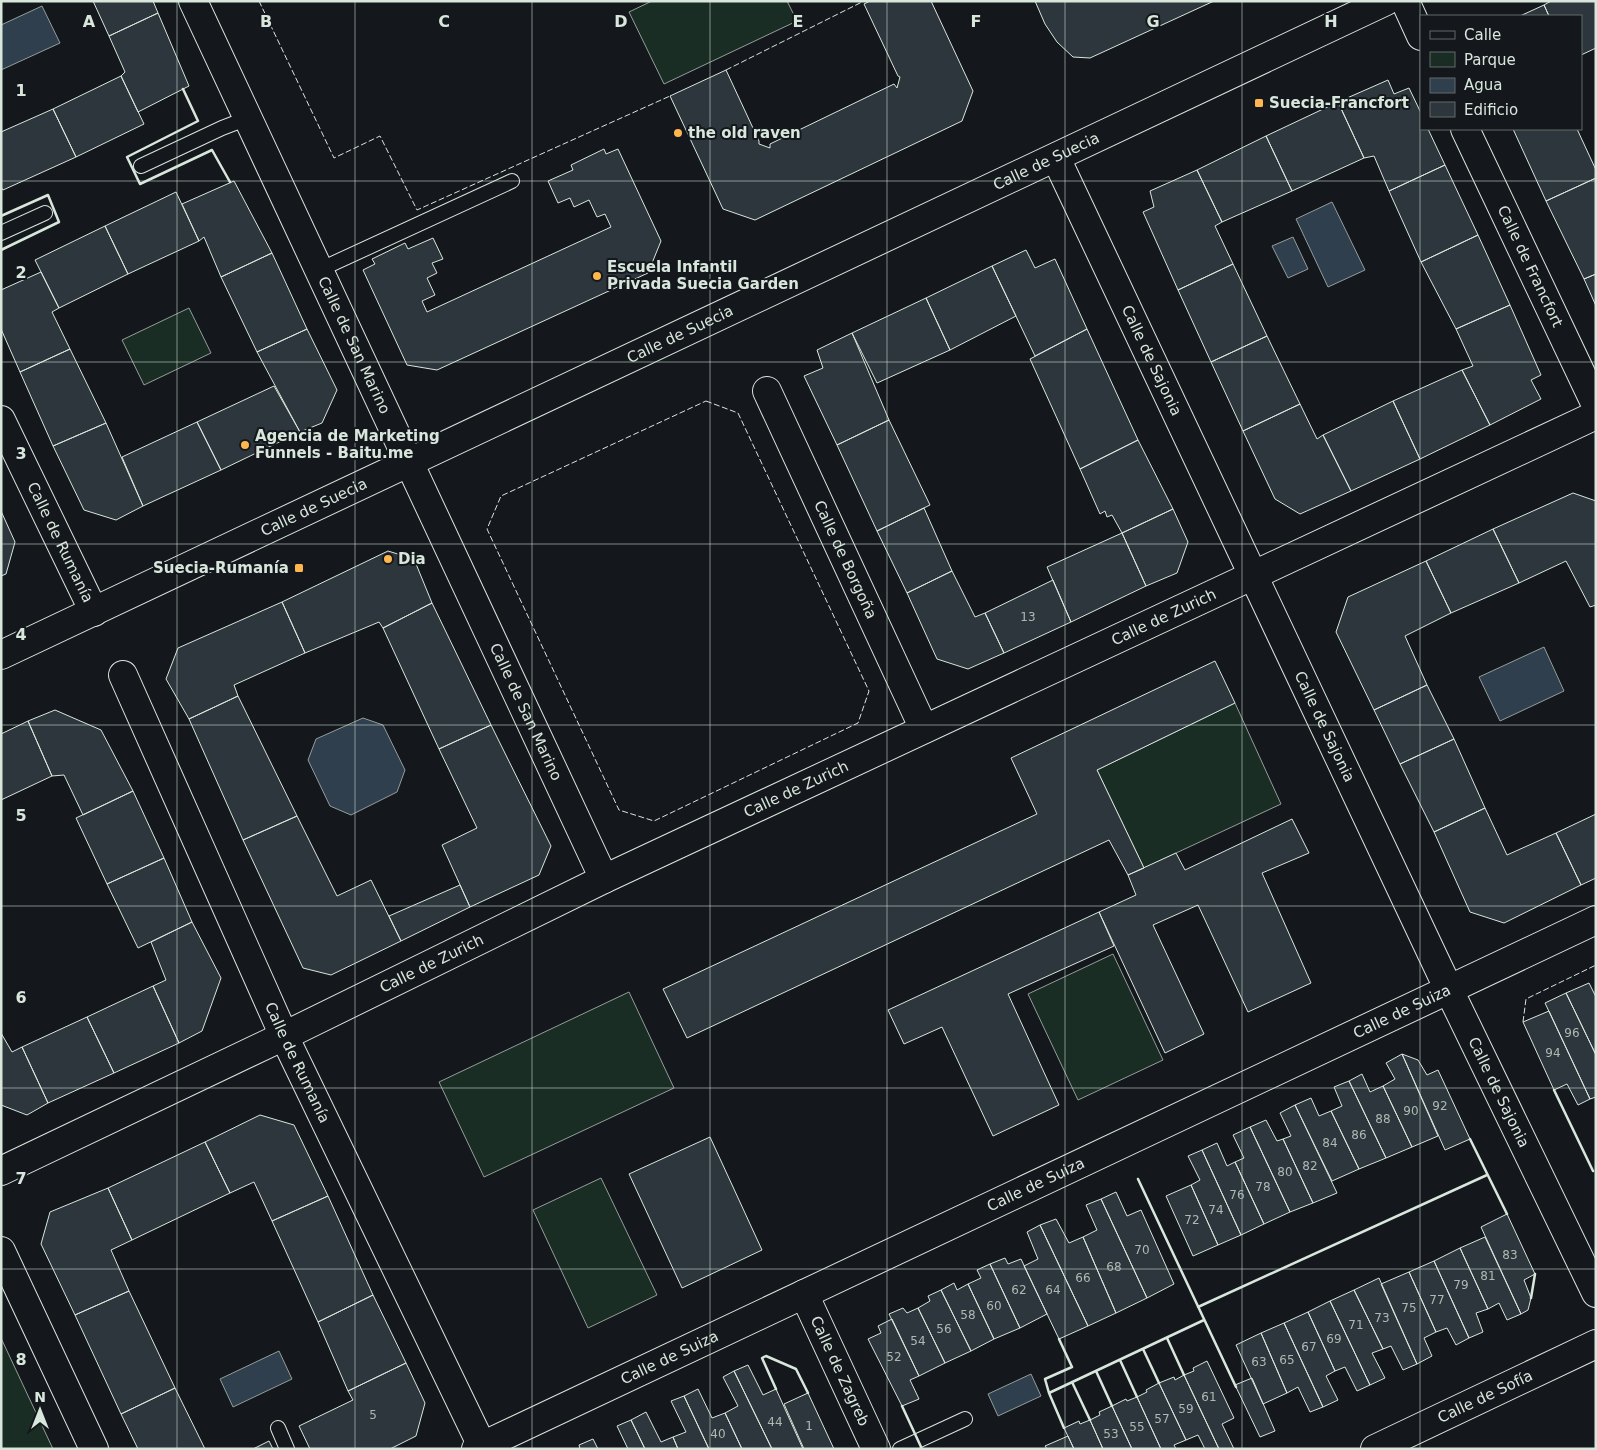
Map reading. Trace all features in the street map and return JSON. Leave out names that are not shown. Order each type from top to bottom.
[{"type":"street","name":"Calle de San Marino","points":[[193,1],[604,879]]},
{"type":"street","name":"Calle de Suecia","points":[[1,655],[1386,1]]},
{"type":"street","points":[[1405,1],[1420,34]]},
{"type":"street","name":"Calle de Francfort","points":[[1465,130],[1596,405]]},
{"type":"street","name":"Calle de Sajonia","points":[[1056,158],[1449,990],[1596,1292]]},
{"type":"street","name":"Calle de Borgoña","points":[[767,391],[924,729]]},
{"type":"street","name":"Calle de Zurich","points":[[1,1171],[284,1036],[604,879],[1596,415]]},
{"type":"street","name":"Calle de Rumanía","points":[[1,420],[94,612]]},
{"type":"street","name":"Calle de Rumanía","points":[[122,675],[284,1036],[479,1447]]},
{"type":"street","name":"Calle de Suiza","points":[[479,1447],[1596,920]]},
{"type":"street","points":[[1,1251],[94,1449]]},
{"type":"street","name":"Calle de Zagreb","points":[[804,1294],[876,1449]]},
{"type":"street","name":"Calle de Sofía","points":[[1375,1449],[1596,1344]]},
{"type":"lane","points":[[141,166],[222,128],[248,118]]},
{"type":"lane","points":[[319,270],[512,181]]},
{"type":"lane","points":[[1,233],[45,213]]},
{"type":"lane","points":[[900,1449],[965,1419]]},
{"type":"lane","points":[[278,1428],[287,1449]]},
{"type":"green space","points":[[652,1],[787,1],[797,21],[664,84],[629,12]]},
{"type":"green space","points":[[189,308],[211,353],[144,385],[122,340]]},
{"type":"green space","points":[[1235,703],[1281,804],[1144,868],[1097,770]]},
{"type":"green space","points":[[1113,954],[1163,1060],[1078,1100],[1028,994]]},
{"type":"green space","points":[[629,992],[674,1088],[484,1177],[439,1082]]},
{"type":"green space","points":[[601,1178],[657,1295],[588,1328],[533,1210]]},
{"type":"green space","points":[[1,1338],[53,1449],[1,1449]]},
{"type":"water","points":[[42,6],[60,43],[1,70],[1,25]]},
{"type":"water","points":[[1332,202],[1365,270],[1328,287],[1296,219]]},
{"type":"water","points":[[1293,237],[1308,269],[1288,278],[1272,246]]},
{"type":"water","points":[[1544,647],[1564,691],[1500,721],[1479,677]]},
{"type":"water","points":[[363,718],[383,725],[405,770],[397,792],[351,815],[330,806],[308,760],[316,739]]},
{"type":"water","points":[[279,1351],[292,1379],[233,1407],[220,1379]]},
{"type":"water","points":[[1031,1374],[1041,1396],[998,1416],[988,1394]]},
{"type":"building","points":[[93,1],[153,1],[158,13],[109,36]]},
{"type":"building","points":[[870,1],[931,1],[973,91],[962,121],[755,220],[723,209],[670,96],[726,70],[759,144],[770,148],[770,144],[894,84],[897,88],[900,77],[864,4]]},
{"type":"building","points":[[1035,1],[1214,1],[1090,58],[1073,57],[1057,42],[1045,24]]},
{"type":"building","points":[[1551,1],[1596,1],[1596,48],[1582,55],[1582,15],[1549,15],[1544,5]]},
{"type":"building","points":[[1544,5],[1549,15],[1522,15]]},
{"type":"building","points":[[158,13],[189,86],[138,112],[121,76],[125,72],[109,36]]},
{"type":"building","points":[[121,76],[144,124],[76,157],[53,109]]},
{"type":"building","points":[[1388,80],[1394,94],[1409,88],[1420,111],[1420,130],[1428,130],[1445,165],[1389,191],[1374,156],[1364,158],[1338,102]]},
{"type":"building","points":[[1338,102],[1364,158],[1292,191],[1266,136]]},
{"type":"building","points":[[53,109],[76,157],[3,190],[1,187],[1,132]]},
{"type":"building","points":[[1513,130],[1577,130],[1596,170],[1596,178],[1546,201]]},
{"type":"building","points":[[1266,136],[1292,191],[1222,222],[1197,170]]},
{"type":"building","points":[[604,149],[606,154],[618,149],[661,241],[648,273],[437,370],[407,365],[363,270],[375,264],[372,259],[405,243],[408,249],[433,238],[443,259],[432,263],[437,273],[427,278],[435,295],[422,301],[427,312],[611,227],[605,214],[597,217],[589,200],[574,207],[570,198],[558,203],[548,181],[573,170],[571,165]]},
{"type":"building","points":[[1445,165],[1478,235],[1421,262],[1389,191]]},
{"type":"building","points":[[1197,170],[1222,222],[1215,226],[1233,264],[1178,290],[1143,212],[1154,207],[1150,191]]},
{"type":"building","points":[[1596,178],[1596,274],[1584,279],[1546,201]]},
{"type":"building","points":[[234,181],[272,253],[221,277],[204,237],[199,241],[182,204]]},
{"type":"building","points":[[176,192],[199,241],[128,274],[105,226]]},
{"type":"building","points":[[105,226],[128,274],[59,308],[35,260]]},
{"type":"building","points":[[1478,235],[1510,305],[1456,329],[1421,262]]},
{"type":"building","points":[[1026,250],[1035,268],[1055,259],[1087,329],[1035,356],[992,266]]},
{"type":"building","points":[[272,253],[307,329],[257,352],[221,277]]},
{"type":"building","points":[[1233,264],[1267,336],[1211,362],[1178,290]]},
{"type":"building","points":[[992,266],[1016,316],[950,350],[926,298]]},
{"type":"building","points":[[41,272],[59,308],[52,312],[70,349],[20,372],[1,329],[1,290]]},
{"type":"building","points":[[1596,274],[1596,306],[1584,279]]},
{"type":"building","points":[[926,298],[950,350],[877,383],[852,333]]},
{"type":"building","points":[[1510,305],[1541,375],[1531,380],[1541,399],[1490,425],[1462,370],[1473,366],[1456,329]]},
{"type":"building","points":[[307,329],[337,390],[322,423],[300,432],[257,352]]},
{"type":"building","points":[[1087,329],[1138,440],[1080,469],[1030,359]]},
{"type":"building","points":[[852,333],[889,420],[837,445],[804,376],[823,368],[817,350]]},
{"type":"building","points":[[1267,336],[1300,404],[1243,431],[1211,362]]},
{"type":"building","points":[[70,349],[106,423],[53,446],[20,372]]},
{"type":"building","points":[[1462,370],[1490,425],[1420,459],[1393,401]]},
{"type":"building","points":[[274,386],[300,432],[221,470],[197,422]]},
{"type":"building","points":[[1393,401],[1420,459],[1351,491],[1323,435]]},
{"type":"building","points":[[1300,404],[1317,439],[1323,435],[1351,491],[1300,514],[1275,499],[1243,431]]},
{"type":"building","points":[[889,420],[930,505],[877,531],[837,445]]},
{"type":"building","points":[[197,422],[221,470],[143,506],[122,457]]},
{"type":"building","points":[[106,423],[143,506],[116,520],[84,510],[53,446]]},
{"type":"building","points":[[1138,440],[1173,509],[1122,533],[1112,515],[1107,517],[1105,511],[1100,514],[1080,469]]},
{"type":"building","points":[[1573,493],[1596,501],[1596,605],[1590,607],[1566,561],[1519,583],[1493,529]]},
{"type":"building","points":[[924,508],[952,571],[907,593],[877,531]]},
{"type":"building","points":[[1173,509],[1188,542],[1177,573],[1146,586],[1122,533]]},
{"type":"building","points":[[1,511],[15,542],[6,574],[1,576]]},
{"type":"building","points":[[1493,529],[1519,583],[1451,613],[1426,561]]},
{"type":"building","points":[[1122,533],[1146,586],[1071,622],[1047,567]]},
{"type":"building","points":[[388,551],[414,559],[432,603],[383,628],[379,622],[305,653],[282,602]]},
{"type":"building","points":[[1426,561],[1451,613],[1405,636],[1427,685],[1374,710],[1336,632],[1348,597]]},
{"type":"building","points":[[952,571],[975,617],[985,613],[1004,653],[968,669],[937,659],[907,593]]},
{"type":"building","points":[[1053,580],[1071,622],[1004,653],[985,613]]},
{"type":"building","points":[[282,602],[305,653],[234,685],[238,696],[189,719],[166,679],[178,648]]},
{"type":"building","points":[[432,603],[491,725],[439,749],[383,628]]},
{"type":"building","points":[[1215,661],[1235,703],[1097,770],[1144,868],[1128,875],[1109,840],[687,1038],[663,989],[1037,814],[1011,758]]},
{"type":"building","points":[[1427,685],[1454,739],[1400,764],[1374,710]]},
{"type":"building","points":[[238,696],[297,816],[243,840],[189,719]]},
{"type":"building","points":[[55,710],[101,730],[133,791],[83,815],[64,775],[52,776],[28,721]]},
{"type":"building","points":[[28,721],[52,776],[1,800],[1,734]]},
{"type":"building","points":[[491,725],[551,846],[539,875],[470,907],[442,845],[477,828],[439,749]]},
{"type":"building","points":[[1454,739],[1485,808],[1434,832],[1400,764]]},
{"type":"building","points":[[133,791],[164,858],[107,884],[76,818]]},
{"type":"building","points":[[1485,808],[1507,855],[1556,833],[1581,885],[1504,923],[1470,912],[1434,832]]},
{"type":"building","points":[[1596,814],[1596,878],[1581,885],[1556,833]]},
{"type":"building","points":[[297,816],[337,896],[371,880],[401,941],[331,975],[303,968],[243,840]]},
{"type":"building","points":[[1292,819],[1309,853],[1262,873],[1311,983],[1248,1012],[1198,905],[1153,925],[1204,1034],[1165,1053],[1099,912],[1136,895],[1128,875],[1176,853],[1185,870]]},
{"type":"building","points":[[164,858],[192,922],[138,948],[107,884]]},
{"type":"building","points":[[460,885],[470,907],[401,941],[389,916]]},
{"type":"building","points":[[1099,912],[1114,946],[1008,994],[1059,1105],[993,1136],[942,1027],[904,1044],[888,1010]]},
{"type":"building","points":[[192,922],[221,978],[202,1031],[179,1043],[153,986],[166,980],[151,942]]},
{"type":"building","points":[[1589,983],[1596,997],[1596,1055],[1566,993]]},
{"type":"building","points":[[153,986],[179,1043],[114,1073],[87,1017]]},
{"type":"building","points":[[1566,993],[1596,1055],[1596,1097],[1590,1099],[1545,1003]]},
{"type":"building","points":[[1549,1011],[1590,1099],[1578,1105],[1567,1084],[1554,1090],[1523,1022]]},
{"type":"building","points":[[87,1017],[114,1073],[48,1103],[22,1047]]},
{"type":"building","points":[[1,1033],[12,1052],[22,1047],[48,1103],[27,1115],[1,1105]]},
{"type":"building","points":[[1402,1054],[1438,1136],[1412,1147],[1383,1086],[1395,1079],[1386,1063]]},
{"type":"building","points":[[1402,1054],[1418,1060],[1427,1075],[1438,1070],[1470,1139],[1445,1150]]},
{"type":"building","points":[[1362,1074],[1370,1092],[1383,1086],[1412,1147],[1386,1158],[1349,1081]]},
{"type":"building","points":[[1349,1081],[1386,1158],[1359,1169],[1331,1111],[1342,1106],[1334,1087]]},
{"type":"building","points":[[1311,1098],[1319,1116],[1331,1111],[1359,1169],[1332,1181],[1295,1105]]},
{"type":"building","points":[[1295,1105],[1337,1193],[1313,1203],[1283,1139],[1291,1136],[1280,1113]]},
{"type":"building","points":[[260,1115],[294,1125],[328,1196],[272,1221],[254,1182],[230,1193],[205,1142]]},
{"type":"building","points":[[1266,1120],[1277,1141],[1283,1139],[1313,1203],[1290,1212],[1250,1127]]},
{"type":"building","points":[[1250,1127],[1290,1212],[1264,1224],[1235,1162],[1244,1158],[1233,1135]]},
{"type":"building","points":[[710,1137],[762,1250],[682,1288],[629,1174]]},
{"type":"building","points":[[205,1142],[230,1193],[132,1240],[108,1188]]},
{"type":"building","points":[[1217,1143],[1227,1166],[1235,1162],[1264,1224],[1241,1235],[1202,1150]]},
{"type":"building","points":[[1202,1150],[1241,1235],[1218,1245],[1191,1185],[1200,1180],[1188,1156]]},
{"type":"building","points":[[1191,1185],[1218,1245],[1193,1256],[1166,1196]]},
{"type":"building","points":[[108,1188],[132,1240],[111,1250],[129,1291],[75,1315],[41,1244],[50,1212]]},
{"type":"building","points":[[1116,1192],[1127,1216],[1141,1210],[1174,1284],[1147,1298],[1101,1199]]},
{"type":"building","points":[[328,1196],[373,1295],[318,1322],[272,1221]]},
{"type":"building","points":[[1101,1199],[1147,1298],[1116,1313],[1083,1237],[1097,1230],[1086,1205]]},
{"type":"building","points":[[1507,1214],[1535,1274],[1524,1280],[1531,1298],[1528,1310],[1521,1314],[1481,1227]]},
{"type":"building","points":[[1056,1219],[1069,1243],[1083,1237],[1116,1313],[1088,1326],[1040,1225]]},
{"type":"building","points":[[1040,1225],[1088,1326],[1059,1339],[1024,1266],[1038,1259],[1027,1232]]},
{"type":"building","points":[[1485,1237],[1521,1314],[1507,1320],[1499,1303],[1488,1309],[1460,1248]]},
{"type":"building","points":[[1460,1248],[1488,1309],[1476,1313],[1483,1332],[1469,1338],[1434,1261]]},
{"type":"building","points":[[1005,1258],[1008,1264],[1021,1259],[1047,1314],[1020,1328],[990,1264]]},
{"type":"building","points":[[1434,1261],[1469,1338],[1456,1345],[1447,1328],[1436,1332],[1409,1272]]},
{"type":"building","points":[[990,1264],[1020,1328],[994,1339],[968,1284],[981,1278],[977,1270]]},
{"type":"building","points":[[1409,1272],[1436,1332],[1424,1338],[1432,1356],[1417,1364],[1381,1284]]},
{"type":"building","points":[[1379,1278],[1417,1364],[1403,1370],[1391,1346],[1383,1349],[1354,1290]]},
{"type":"building","points":[[954,1283],[957,1290],[968,1284],[994,1339],[971,1351],[941,1290]]},
{"type":"building","points":[[941,1290],[971,1351],[945,1363],[918,1308],[930,1301],[928,1296]]},
{"type":"building","points":[[1354,1290],[1383,1349],[1372,1353],[1385,1378],[1370,1385],[1330,1301]]},
{"type":"building","points":[[129,1291],[175,1388],[121,1414],[75,1315]]},
{"type":"building","points":[[373,1295],[406,1363],[348,1391],[318,1322]]},
{"type":"building","points":[[1330,1301],[1370,1385],[1357,1391],[1345,1367],[1335,1371],[1308,1312]]},
{"type":"building","points":[[903,1308],[907,1313],[918,1308],[945,1363],[919,1376],[889,1314]]},
{"type":"building","points":[[1308,1312],[1335,1371],[1326,1376],[1338,1400],[1323,1407],[1284,1323]]},
{"type":"building","points":[[892,1319],[919,1376],[910,1380],[919,1399],[902,1406],[868,1339],[881,1333],[878,1326]]},
{"type":"building","points":[[1284,1323],[1323,1407],[1310,1412],[1298,1387],[1287,1393],[1261,1333]]},
{"type":"building","points":[[1261,1333],[1287,1393],[1263,1404],[1236,1345]]},
{"type":"building","points":[[1207,1361],[1234,1418],[1222,1424],[1234,1449],[1219,1449],[1184,1375],[1194,1371],[1193,1368]]},
{"type":"building","points":[[406,1363],[425,1403],[416,1436],[390,1449],[310,1449],[299,1426],[353,1400],[348,1391]]},
{"type":"building","points":[[748,1365],[763,1395],[776,1389],[803,1449],[772,1449],[734,1371]]},
{"type":"building","points":[[734,1371],[772,1449],[742,1449],[725,1413],[738,1406],[723,1377]]},
{"type":"building","points":[[1184,1375],[1219,1449],[1205,1449],[1198,1435],[1186,1440],[1159,1383],[1174,1377],[1175,1380]]},
{"type":"building","points":[[1252,1378],[1275,1431],[1260,1437],[1235,1385]]},
{"type":"building","points":[[1159,1383],[1186,1440],[1174,1445],[1176,1449],[1161,1449],[1137,1397]]},
{"type":"building","points":[[175,1388],[205,1449],[138,1449],[121,1414]]},
{"type":"building","points":[[698,1389],[712,1418],[725,1413],[742,1449],[709,1449],[684,1396]]},
{"type":"building","points":[[808,1393],[834,1449],[804,1449],[784,1404]]},
{"type":"building","points":[[684,1396],[709,1449],[678,1449],[673,1437],[686,1432],[671,1401]]},
{"type":"building","points":[[1137,1397],[1161,1449],[1132,1449],[1112,1406],[1126,1399],[1127,1401]]},
{"type":"building","points":[[1112,1406],[1132,1449],[1103,1449],[1090,1420],[1100,1415],[1099,1412]]},
{"type":"building","points":[[646,1412],[661,1442],[673,1437],[678,1449],[645,1449],[631,1420]]},
{"type":"building","points":[[631,1420],[645,1449],[628,1449],[617,1426]]},
{"type":"building","points":[[1090,1420],[1103,1449],[1074,1449],[1064,1428],[1079,1421],[1080,1424]]},
{"type":"building","points":[[1068,1436],[1074,1449],[1047,1449],[1045,1446]]},
{"type":"building","points":[[593,1439],[598,1449],[580,1449],[579,1445]]},
{"type":"building","points":[[269,1441],[273,1449],[253,1449]]},
{"type":"fence","points":[[259,1],[334,158],[380,136],[417,210],[670,96]]},
{"type":"fence","points":[[726,70],[864,1]]},
{"type":"fence","points":[[706,401],[738,413],[869,691],[858,723],[654,821],[619,810],[487,529],[501,496],[706,401]]},
{"type":"fence","points":[[1523,1022],[1526,999],[1596,965]]},
{"type":"wall","points":[[183,89],[198,121],[127,157],[140,184],[212,150],[230,182]]},
{"type":"wall","points":[[1,216],[48,195],[59,222],[1,250]]},
{"type":"wall","points":[[1554,1090],[1593,1171]]},
{"type":"wall","points":[[1470,1139],[1507,1214]]},
{"type":"wall","points":[[1198,1307],[1487,1175]]},
{"type":"wall","points":[[1138,1179],[1236,1387]]},
{"type":"wall","points":[[1531,1298],[1535,1274]]},
{"type":"wall","points":[[1049,1393],[1204,1320]]},
{"type":"wall","points":[[1167,1338],[1184,1375]]},
{"type":"wall","points":[[1059,1339],[1072,1367],[1045,1379],[1064,1428]]},
{"type":"wall","points":[[1143,1349],[1159,1383]]},
{"type":"wall","points":[[776,1389],[762,1358],[766,1356],[796,1369],[808,1393]]},
{"type":"wall","points":[[1120,1360],[1137,1397]]},
{"type":"wall","points":[[1096,1371],[1112,1406]]},
{"type":"wall","points":[[1072,1382],[1090,1420]]},
{"type":"wall","points":[[902,1406],[922,1449]]},
{"type":"place","name":"Suecia-Francfort","points":[[1259,103]]},
{"type":"place","name":"the old raven","points":[[678,133]]},
{"type":"place","name":"Escuela Infantil Privada Suecia Garden","points":[[597,276]]},
{"type":"place","name":"Agencia de Marketing Funnels - Baitu.me","points":[[245,445]]},
{"type":"place","name":"Dia","points":[[388,559]]},
{"type":"place","name":"Suecia-Rumanía","points":[[299,568]]}]
